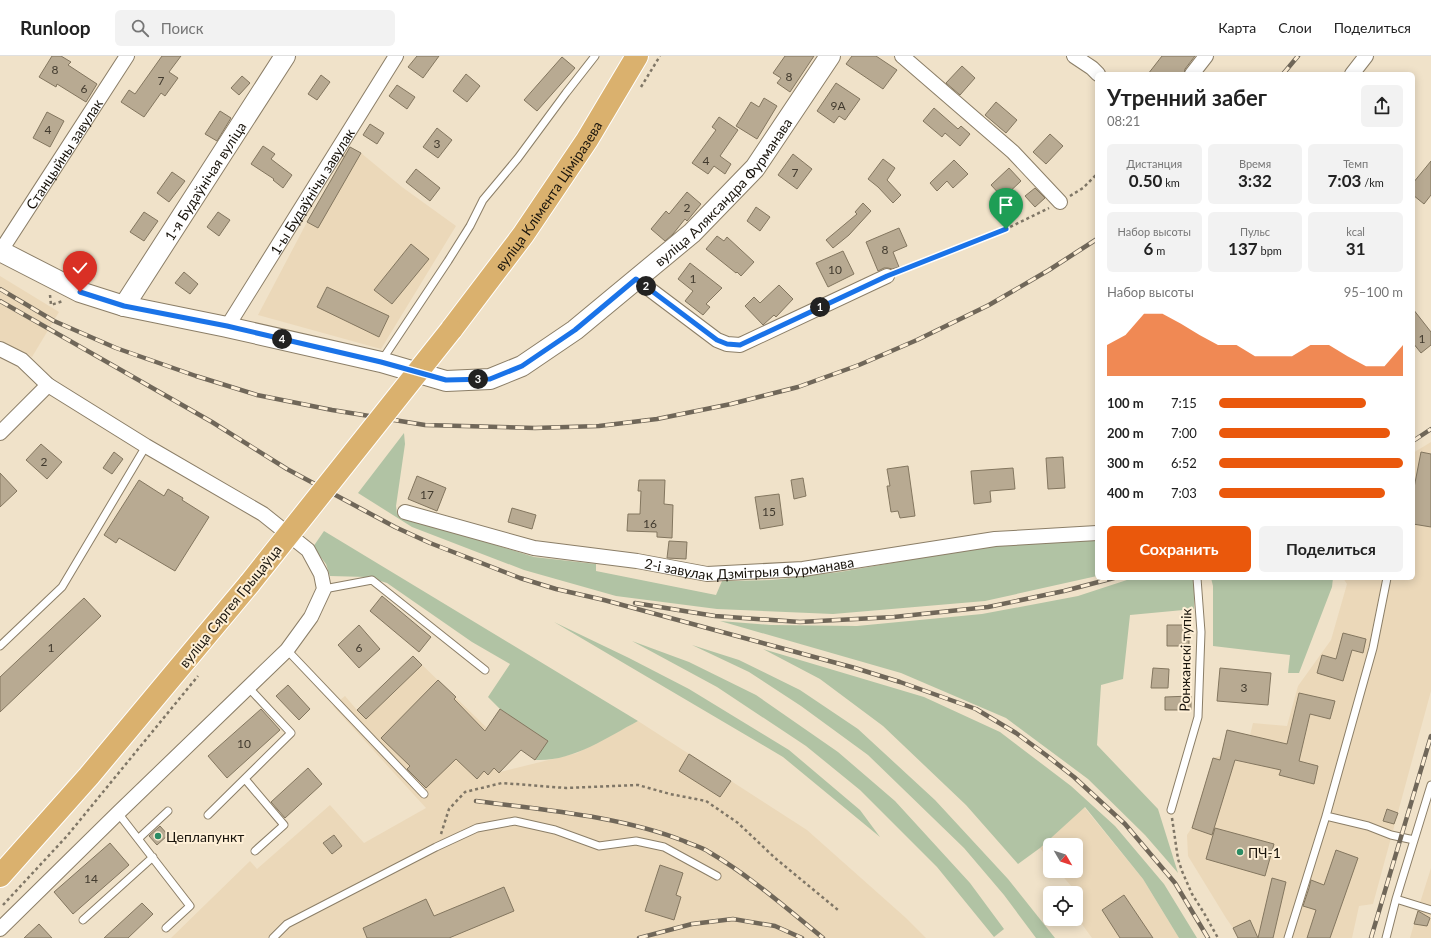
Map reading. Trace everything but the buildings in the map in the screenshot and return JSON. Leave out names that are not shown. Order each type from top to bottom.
[{"type":"main road","name":"вуліца Клімента Ціміразева","points":[[451,330],[524,235],[587,140],[637,56]]},
{"type":"main road","name":"вуліца Сяргея Грыцаўца","points":[[0,876],[89,776],[250,583],[451,330]]},
{"type":"street","name":"Станцыйны завулак","points":[[0,252],[127,56]]},
{"type":"street","name":"1-я Будаўнічая вуліца","points":[[124,306],[285,56]]},
{"type":"street","name":"1-ы Будаўнічы завулак","points":[[227,326],[396,56]]},
{"type":"street","name":"вуліца Аляксандра Фурманава","points":[[0,252],[80,292],[124,306],[227,326],[381,362],[446,380],[490,379],[522,366],[568,335],[692,234],[755,168],[830,56]]},
{"type":"street","points":[[902,56],[1013,152],[1060,202]]},
{"type":"street","points":[[1074,56],[1096,72]]},
{"type":"street","points":[[1194,72],[1206,56]]},
{"type":"street","points":[[1354,72],[1366,56]]},
{"type":"street","points":[[636,279],[717,340],[727,344],[740,345],[887,276]]},
{"type":"street","points":[[0,349],[22,360],[48,385],[146,446],[263,514],[308,550],[322,574],[324,589],[311,617],[287,650],[0,929]]},
{"type":"street","points":[[0,433],[48,385]]},
{"type":"street","name":"2-і завулак Дзмітрыя Фурманава","points":[[405,512],[534,548],[637,561],[707,574],[803,569],[995,539],[1095,533]]},
{"type":"lane","points":[[381,362],[448,261],[470,226],[483,200],[518,158],[595,56]]},
{"type":"lane","points":[[0,646],[62,587],[146,446]]},
{"type":"lane","points":[[324,589],[372,580],[485,670]]},
{"type":"lane","name":"Ронжанскі тупік","points":[[1171,810],[1198,717],[1201,632],[1197,580]]},
{"type":"lane","points":[[1288,938],[1326,816],[1373,648],[1387,580]]},
{"type":"lane","points":[[287,650],[424,794]]},
{"type":"lane","points":[[208,815],[291,733],[248,687]]},
{"type":"lane","points":[[245,779],[284,825],[255,852]]},
{"type":"lane","points":[[1386,938],[1396,899],[1431,785]]},
{"type":"lane","points":[[138,839],[168,811]]},
{"type":"lane","points":[[118,813],[190,906],[166,928]]},
{"type":"lane","points":[[1326,816],[1368,826],[1414,840]]},
{"type":"lane","points":[[273,938],[287,924],[436,847],[477,828],[514,821],[555,830],[599,846],[636,841],[664,846],[717,876]]},
{"type":"lane","points":[[82,920],[152,857]]},
{"type":"lane","points":[[1396,899],[1431,910]]},
{"type":"path","points":[[887,276],[1006,229],[1038,214],[1083,188],[1095,176]]},
{"type":"path","points":[[0,908],[67,836],[199,674]]},
{"type":"path","points":[[436,847],[449,809],[465,792],[502,783],[566,788],[638,784],[670,794],[706,801],[738,823],[775,858],[838,910]]},
{"type":"path","points":[[1171,810],[1178,859],[1182,871],[1192,894],[1218,938]]},
{"type":"shaded area","points":[[349,146],[361,153],[402,187],[456,226],[381,349],[258,315]]},
{"type":"shaded area","points":[[0,276],[59,312],[32,357],[0,342]]},
{"type":"shaded area","points":[[1431,442],[1431,691],[1373,904],[1359,906],[1352,938],[1238,938],[1188,856],[1187,835],[1191,829],[1213,758],[1220,756],[1227,730],[1250,735],[1253,723],[1287,726],[1298,686],[1331,640],[1347,584],[1344,580],[1415,580],[1415,452]]},
{"type":"shaded area","points":[[413,656],[487,728],[500,772],[577,753],[638,721],[807,830],[906,918],[926,938],[171,938],[250,861],[257,869],[330,805],[364,843],[426,808],[333,706],[345,696],[357,710]]},
{"type":"shaded area","points":[[1084,807],[1143,879],[1179,938],[1092,938],[1083,926],[1083,886],[1071,886],[1064,878],[1083,878],[1083,838],[1051,838]]},
{"type":"shaded area","points":[[1043,845],[1043,852],[1040,848]]},
{"type":"shaded area","points":[[1431,868],[1431,938],[1410,938],[1419,906]]},
{"type":"green space","points":[[404,433],[405,444],[396,506],[397,514],[534,557],[596,564],[596,571],[716,595],[722,581],[772,580],[840,572],[995,545],[1095,537],[1095,576],[985,601],[833,614],[717,609],[616,596],[524,570],[412,527],[358,493]]},
{"type":"green space","points":[[324,531],[638,721],[588,748],[575,753],[549,760],[535,760],[547,741],[500,709],[488,697],[510,664],[472,642],[387,583],[367,577],[330,576],[326,564],[313,547]]},
{"type":"green space","points":[[1127,580],[1194,580],[1194,609],[1130,615],[1123,679],[1101,685],[1097,745],[1158,809],[1178,873],[1145,835],[1088,779],[1006,718],[901,673],[720,621],[771,625],[857,626],[982,614],[1078,596]]},
{"type":"green space","points":[[1212,580],[1333,580],[1332,587],[1299,673],[1288,673],[1290,655],[1213,646],[1213,586]]},
{"type":"green space","points":[[554,622],[689,689],[789,750],[860,810],[880,837],[783,757]]},
{"type":"green space","points":[[632,641],[689,662],[756,695],[838,752],[895,801],[970,883],[1004,929],[994,937],[937,867],[860,790],[806,746],[717,687]]},
{"type":"green space","points":[[692,645],[739,660],[800,690],[858,729],[935,800],[1008,879],[1043,923],[1043,926],[1045,926],[1055,938],[1036,938],[1004,895],[964,848],[868,755],[801,706],[749,672]]},
{"type":"green space","points":[[763,649],[924,697],[1000,732],[1071,786],[1115,826],[1164,884],[1197,938],[1179,938],[1143,879],[1085,807],[1051,838],[1043,838],[1043,845],[1018,864],[966,805],[883,726],[820,679]]},
{"type":"railway","points":[[1285,72],[1298,56]]},
{"type":"railway","points":[[0,289],[54,321],[116,348],[196,376],[257,395],[332,410],[425,425],[535,428],[599,426],[657,419],[731,404],[798,387],[859,365],[917,340],[989,305],[1049,270],[1095,240]]},
{"type":"railway","points":[[0,301],[212,422],[287,469],[395,527],[430,543],[520,578],[556,589],[604,600],[855,668],[976,709],[1016,733],[1046,755],[1074,777],[1125,824],[1175,883],[1208,938]]},
{"type":"railway","points":[[1415,440],[1431,429]]},
{"type":"railway","points":[[635,603],[715,616],[800,622],[894,617],[988,607],[1064,591],[1106,580]]},
{"type":"railway","points":[[1371,938],[1431,736]]},
{"type":"railway","points":[[476,801],[582,815],[634,825],[659,832],[700,847],[739,871],[823,938]]},
{"type":"railway","points":[[639,938],[692,924],[733,919],[775,926],[802,938]]},
{"type":"place","name":"Цеплапункт","points":[[158,836]]},
{"type":"place","name":"ПЧ-1","points":[[1240,852]]},
{"type":"route","points":[[80,292],[124,306],[227,326],[381,362],[446,380],[490,379],[522,366],[575,330],[636,279],[717,340],[727,344],[740,345],[887,276],[1006,229]]}]
